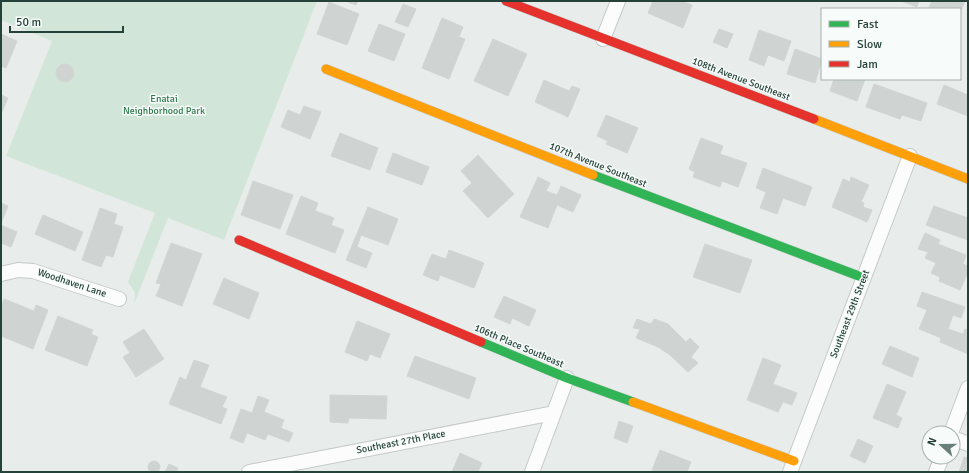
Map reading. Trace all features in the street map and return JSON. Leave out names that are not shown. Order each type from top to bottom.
[{"type":"street","name":"108th Avenue Southeast","points":[[506,1],[603,39],[684,68],[968,179]]},
{"type":"street","points":[[603,39],[618,1]]},
{"type":"street","name":"107th Avenue Southeast","points":[[326,69],[632,190],[864,278]]},
{"type":"street","name":"Southeast 29th Street","points":[[792,467],[910,156]]},
{"type":"street","name":"106th Place Southeast","points":[[239,240],[567,378],[792,467]]},
{"type":"street","name":"Woodhaven Lane","points":[[1,274],[18,270],[33,271],[119,299]]},
{"type":"street","points":[[532,472],[567,378]]},
{"type":"street","points":[[954,425],[968,388]]},
{"type":"street","name":"Southeast 27th Place","points":[[249,472],[554,413]]},
{"type":"green space","name":"Enatai Neighborhood Park","points":[[1,1],[317,1],[224,240],[168,218],[134,304],[135,293],[128,282],[155,213],[6,156],[52,41],[1,20]]},
{"type":"building","points":[[345,1],[358,1],[356,5]]},
{"type":"building","points":[[653,1],[682,1],[692,5],[683,28],[648,13]]},
{"type":"building","points":[[901,1],[919,1],[917,7]]},
{"type":"building","points":[[932,1],[965,1],[961,11],[961,8],[929,7]]},
{"type":"building","points":[[329,2],[359,14],[347,45],[317,34]]},
{"type":"building","points":[[403,4],[416,9],[408,27],[395,22]]},
{"type":"building","points":[[442,18],[463,27],[459,37],[465,39],[449,79],[422,68]]},
{"type":"building","points":[[379,24],[405,34],[394,61],[368,51]]},
{"type":"building","points":[[719,29],[733,34],[727,48],[713,42]]},
{"type":"building","points":[[759,30],[791,41],[784,61],[768,55],[764,66],[749,60]]},
{"type":"building","points":[[1,34],[17,41],[6,68],[1,66]]},
{"type":"building","points":[[493,39],[527,54],[508,96],[474,81]]},
{"type":"building","points":[[795,49],[821,59],[815,83],[787,74]]},
{"type":"building","points":[[65,64],[71,67],[74,73],[71,79],[65,82],[59,79],[56,73],[59,67]]},
{"type":"building","points":[[544,80],[569,91],[572,86],[580,89],[568,117],[535,102]]},
{"type":"building","points":[[834,80],[865,80],[857,101],[830,91]]},
{"type":"building","points":[[874,84],[927,103],[921,121],[902,115],[900,119],[866,107]]},
{"type":"building","points":[[944,85],[968,95],[968,116],[937,104]]},
{"type":"building","points":[[1,95],[8,98],[1,114]]},
{"type":"building","points":[[304,106],[321,112],[310,139],[281,127],[288,110],[300,115]]},
{"type":"building","points":[[606,115],[638,128],[627,153],[606,144],[608,141],[597,136]]},
{"type":"building","points":[[340,133],[378,148],[370,170],[331,156]]},
{"type":"building","points":[[701,138],[723,146],[720,154],[747,163],[738,187],[722,181],[720,187],[693,177],[695,172],[689,169]]},
{"type":"building","points":[[393,153],[429,167],[422,185],[386,172]]},
{"type":"building","points":[[478,155],[514,194],[488,218],[463,191],[472,183],[461,171]]},
{"type":"building","points":[[763,168],[812,187],[805,206],[783,198],[777,214],[760,208],[766,192],[756,188]]},
{"type":"building","points":[[538,177],[550,183],[546,191],[557,195],[561,186],[581,195],[573,212],[557,205],[548,228],[520,217]]},
{"type":"building","points":[[851,177],[869,185],[861,202],[864,203],[863,207],[872,210],[867,222],[832,207],[843,179],[850,182]]},
{"type":"building","points":[[253,181],[293,195],[280,229],[241,215]]},
{"type":"building","points":[[301,196],[318,203],[315,211],[334,218],[331,225],[344,230],[335,253],[286,234]]},
{"type":"building","points":[[1,203],[8,206],[1,223]]},
{"type":"building","points":[[934,206],[968,218],[968,240],[926,225]]},
{"type":"building","points":[[368,207],[398,219],[388,245],[361,235],[357,247],[372,253],[366,268],[346,260]]},
{"type":"building","points":[[100,208],[117,214],[114,224],[123,227],[113,257],[106,255],[101,267],[82,260]]},
{"type":"building","points":[[43,215],[83,232],[75,251],[35,234]]},
{"type":"building","points":[[1,225],[17,232],[11,247],[1,243]]},
{"type":"building","points":[[925,233],[940,240],[938,244],[966,255],[963,264],[968,266],[968,272],[960,290],[939,281],[940,277],[931,273],[936,263],[925,258],[928,252],[918,249]]},
{"type":"building","points":[[171,243],[202,254],[182,306],[156,296],[161,284],[156,283]]},
{"type":"building","points":[[705,244],[752,260],[740,293],[693,277]]},
{"type":"building","points":[[449,250],[484,263],[474,288],[440,275],[438,281],[423,275],[432,254],[446,259]]},
{"type":"building","points":[[224,278],[259,293],[249,319],[213,304]]},
{"type":"building","points":[[922,292],[965,307],[961,318],[953,315],[948,329],[963,334],[965,329],[968,330],[968,354],[940,342],[941,338],[919,329],[927,310],[917,306]]},
{"type":"building","points":[[504,296],[536,310],[529,326],[512,318],[510,324],[494,317]]},
{"type":"building","points":[[4,299],[34,311],[36,305],[48,310],[33,349],[1,336],[1,308]]},
{"type":"building","points":[[58,316],[93,330],[91,334],[98,337],[87,366],[45,350]]},
{"type":"building","points":[[637,319],[651,324],[654,319],[668,324],[686,342],[690,338],[699,347],[691,357],[698,363],[688,372],[670,355],[658,347],[636,338],[640,329],[633,328]]},
{"type":"building","points":[[357,321],[390,334],[380,358],[370,354],[367,361],[345,352]]},
{"type":"building","points":[[144,329],[164,359],[136,377],[123,357],[130,353],[123,342]]},
{"type":"building","points":[[890,346],[919,358],[912,377],[882,364]]},
{"type":"building","points":[[415,356],[476,378],[469,399],[407,376]]},
{"type":"building","points":[[763,358],[781,365],[773,384],[797,393],[792,405],[783,402],[778,412],[747,400]]},
{"type":"building","points":[[194,360],[209,365],[200,387],[227,397],[222,407],[227,409],[221,424],[169,404],[180,377],[186,380]]},
{"type":"building","points":[[887,384],[906,392],[896,415],[902,418],[898,428],[873,418]]},
{"type":"building","points":[[330,395],[387,396],[386,419],[349,418],[348,423],[330,422]]},
{"type":"building","points":[[258,396],[269,400],[264,412],[284,420],[281,428],[293,433],[289,442],[268,434],[265,440],[247,433],[243,443],[230,438],[241,409],[252,413]]},
{"type":"building","points":[[619,421],[633,426],[627,443],[614,438]]},
{"type":"building","points":[[858,439],[873,446],[865,463],[850,456]]},
{"type":"building","points":[[660,450],[691,462],[687,472],[658,472],[652,470]]},
{"type":"building","points":[[460,453],[482,463],[478,472],[452,472]]},
{"type":"building","points":[[964,457],[968,458],[968,472],[959,472]]},
{"type":"building","points":[[152,461],[156,461],[160,467],[156,473],[152,473],[148,469],[148,465]]},
{"type":"building","points":[[169,464],[178,468],[176,472],[165,472]]},
{"type":"traffic: fast","points":[[593,175],[864,278]]},
{"type":"traffic: fast","points":[[481,342],[567,378],[633,402]]},
{"type":"traffic: slow","points":[[326,69],[593,175]]},
{"type":"traffic: slow","points":[[814,119],[968,179]]},
{"type":"traffic: slow","points":[[633,402],[794,461]]},
{"type":"traffic: jam","points":[[506,1],[814,119]]},
{"type":"traffic: jam","points":[[239,240],[481,342]]}]
